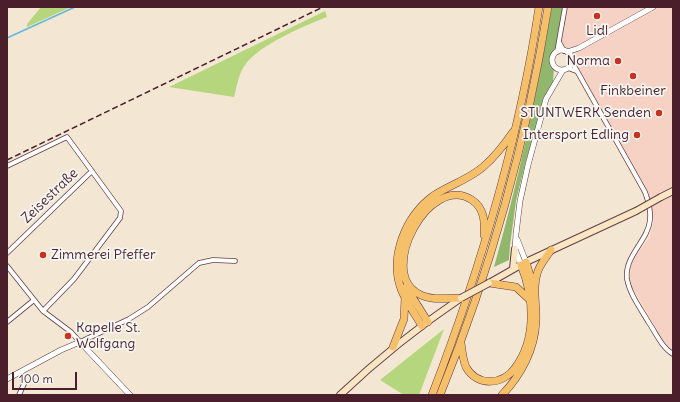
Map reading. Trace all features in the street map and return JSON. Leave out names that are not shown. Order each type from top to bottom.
[{"type":"highway","points":[[432,395],[460,319],[484,247],[515,129],[531,54],[539,7]]},
{"type":"highway","points":[[440,395],[461,341],[492,249],[511,179],[539,55],[548,7]]},
{"type":"highway","points":[[425,324],[405,297],[398,278],[397,266],[400,245],[410,222],[418,211],[434,195],[469,177],[492,160],[515,129]]},
{"type":"highway","points":[[425,324],[411,295],[404,276],[404,260],[408,241],[416,224],[427,210],[439,200],[458,195],[468,197],[478,206],[485,221],[484,247]]},
{"type":"highway","points":[[461,341],[465,364],[473,376],[489,382],[504,378],[516,368],[526,345],[530,331],[532,297],[536,274],[551,250]]},
{"type":"highway","points":[[502,395],[514,382],[531,350],[536,321],[530,273],[524,264]]},
{"type":"highway","points":[[406,282],[418,294],[424,297],[461,298]]},
{"type":"highway","points":[[494,282],[516,288],[532,297]]},
{"type":"highway","points":[[393,347],[404,318],[405,297]]},
{"type":"main road","points":[[340,395],[393,347],[461,298],[494,282],[513,269],[636,211],[673,191]]},
{"type":"main road","points":[[513,269],[515,249]]},
{"type":"street","points":[[555,83],[556,68],[552,59],[557,52],[566,7]]},
{"type":"street","points":[[557,52],[579,48],[653,7]]},
{"type":"street","points":[[559,42],[571,60],[645,192],[650,216],[649,223],[645,236],[628,265],[627,277],[631,291],[660,341],[668,352],[673,354]]},
{"type":"street","points":[[524,264],[515,249],[520,201],[528,166],[546,99],[579,48]]},
{"type":"street","points":[[556,68],[576,71]]},
{"type":"street","points":[[7,166],[67,137],[120,210],[121,216],[74,279],[43,311]]},
{"type":"street","name":"Zeisestraße","points":[[7,253],[92,171]]},
{"type":"street","points":[[516,234],[524,264]]},
{"type":"street","points":[[7,379],[129,319],[148,307],[199,262],[213,260],[235,261]]},
{"type":"street","points":[[7,266],[43,311],[71,332],[130,395]]},
{"type":"street","points":[[7,322],[34,300]]},
{"type":"street","points":[[19,395],[24,384],[20,372]]},
{"type":"shaded area","points":[[566,7],[673,7],[673,350],[663,340],[632,287],[630,279],[631,265],[636,255],[649,238],[654,219],[638,186],[570,65],[571,57],[560,38]]},
{"type":"green space","points":[[41,7],[71,7],[27,27],[27,24]]},
{"type":"green space","points":[[552,7],[564,7],[558,43],[551,56],[554,66],[553,83],[546,96],[525,164],[516,201],[509,260],[494,267],[526,138]]},
{"type":"green space","points":[[325,11],[327,17],[306,25],[260,50],[245,65],[238,81],[234,97],[169,87]]},
{"type":"green space","points":[[444,329],[419,395],[404,395],[380,380]]},
{"type":"waterway","points":[[7,38],[75,7]]},
{"type":"railway","points":[[7,160],[323,7]]},
{"type":"place","name":"Lidl","points":[[597,16]]},
{"type":"place","name":"Norma","points":[[618,61]]},
{"type":"place","name":"Finkbeiner","points":[[633,76]]},
{"type":"place","name":"STUNTWERK Senden","points":[[659,113]]},
{"type":"place","name":"Intersport Edling","points":[[637,135]]},
{"type":"place","name":"Zimmerei Pfeffer","points":[[43,255]]},
{"type":"place","name":"Kapelle St. Wolfgang","points":[[68,336]]}]
